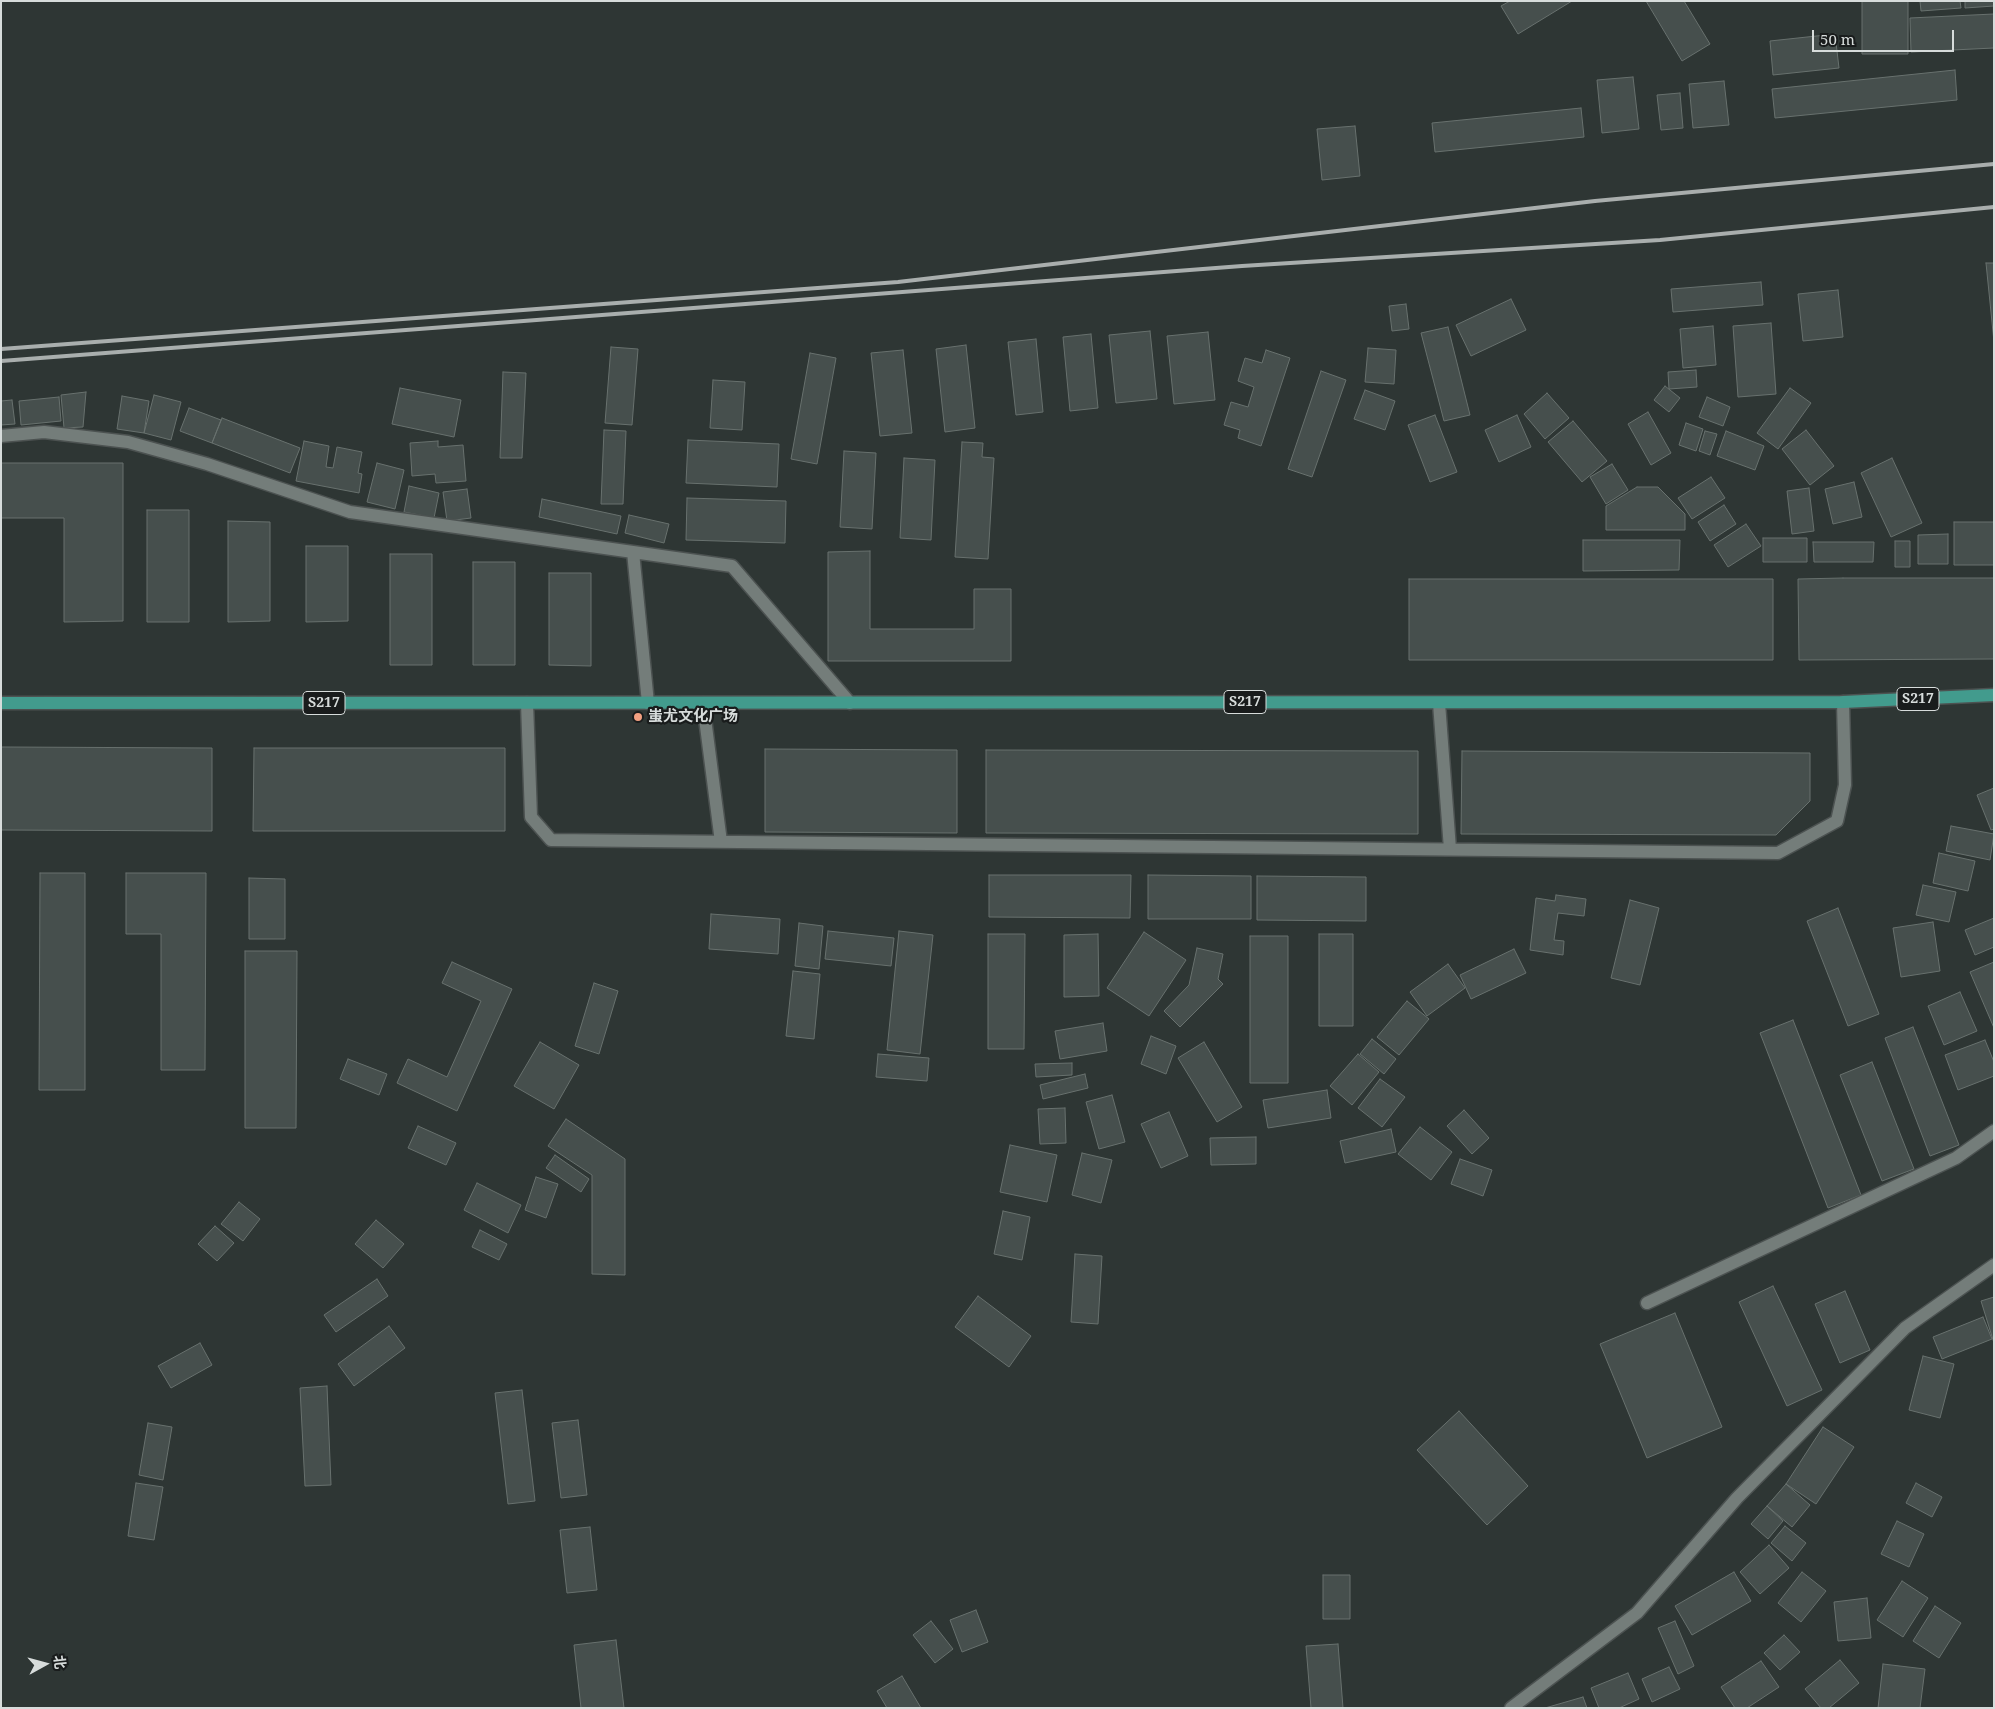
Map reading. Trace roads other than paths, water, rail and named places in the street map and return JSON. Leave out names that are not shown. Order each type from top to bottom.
[{"type":"main road","name":"S217","points":[[1,703],[1843,702],[1994,695]]},
{"type":"street","points":[[1,436],[44,432],[128,442],[207,464],[350,512],[732,566],[850,703]]},
{"type":"street","points":[[633,552],[648,703]]},
{"type":"street","points":[[703,702],[722,842]]},
{"type":"street","points":[[1439,702],[1450,849]]},
{"type":"street","points":[[527,703],[531,816],[551,840],[1778,853],[1837,821],[1845,785],[1843,702]]},
{"type":"street","points":[[1647,1303],[1956,1158],[1994,1131]]},
{"type":"street","points":[[1511,1708],[1636,1613],[1737,1498],[1905,1328],[1994,1265]]},
{"type":"railway","points":[[1,349],[898,282],[1595,201],[1994,164]]},
{"type":"railway","points":[[1,361],[1242,266],[1660,240],[1994,207]]},
{"type":"place","name":"蚩尤文化广场","points":[[638,717]]}]
